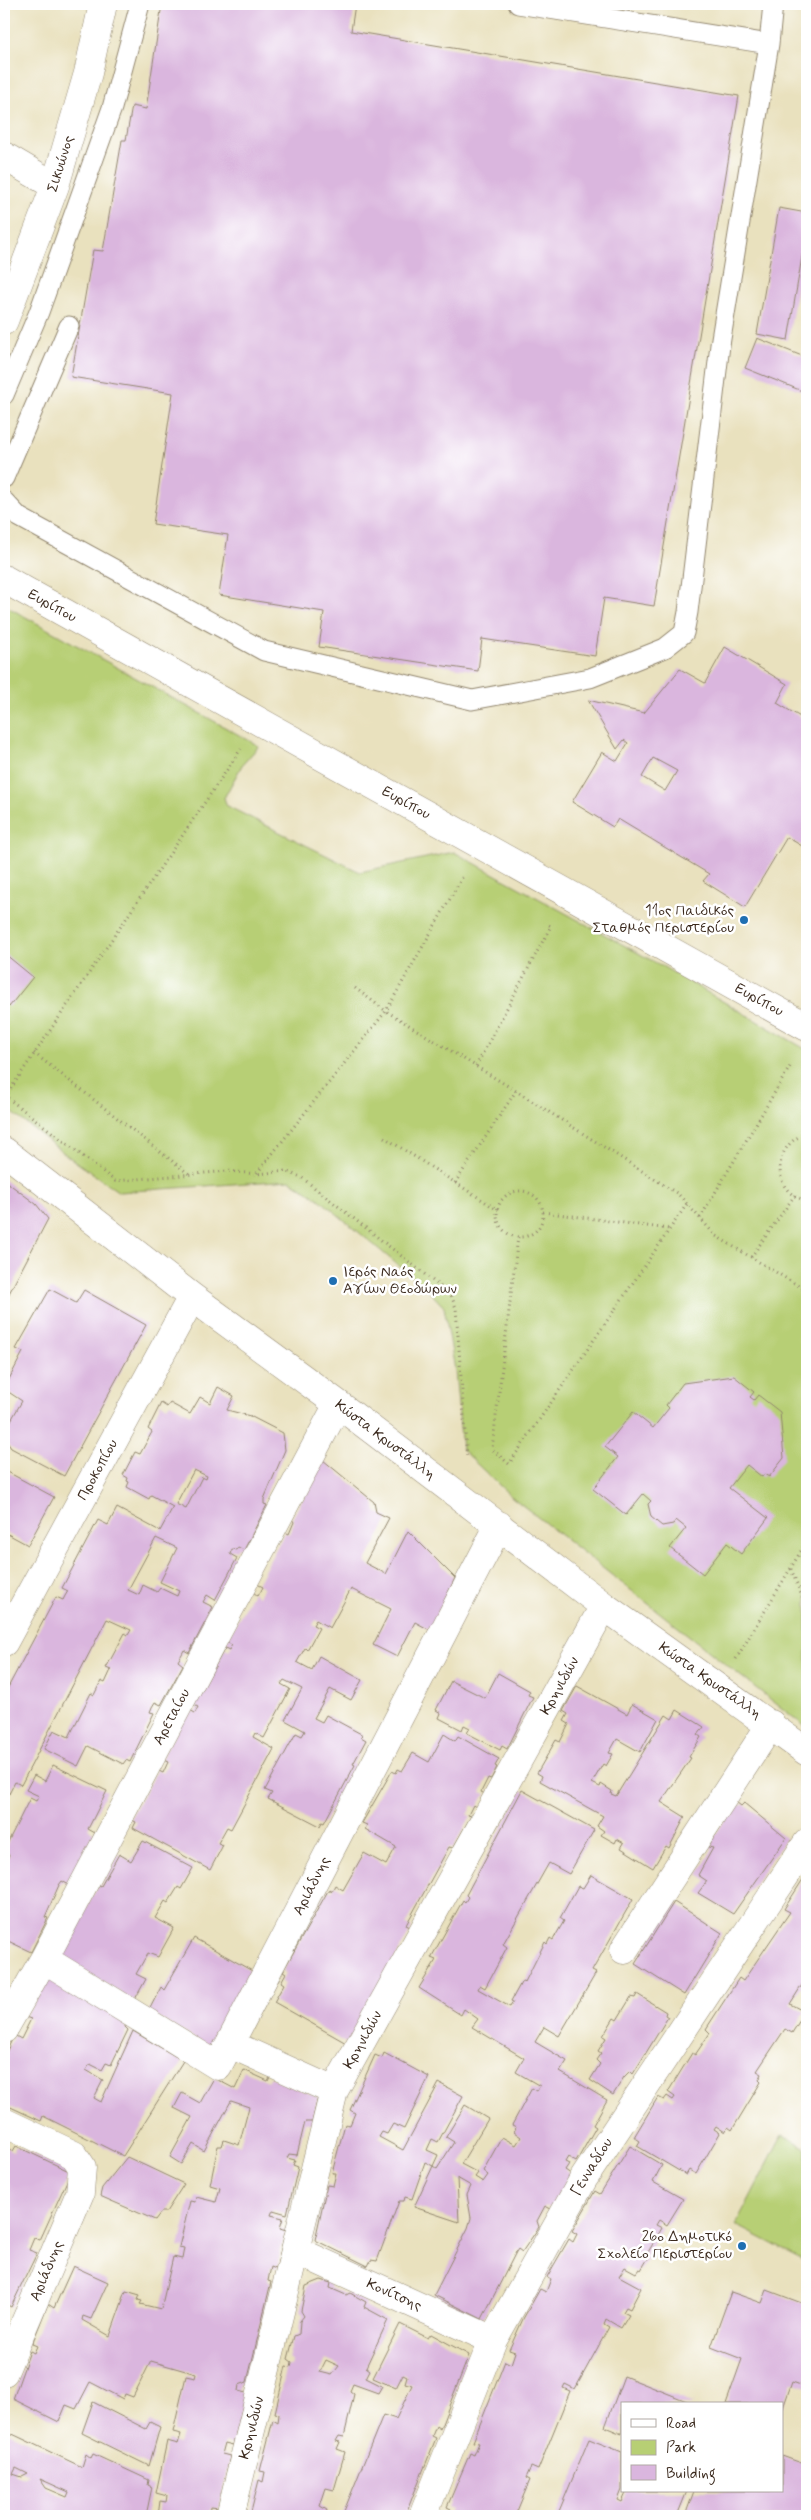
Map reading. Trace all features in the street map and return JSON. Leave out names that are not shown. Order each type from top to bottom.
[{"type":"street","name":"Σικυώνος","points":[[4,321],[54,186],[88,73],[103,4]]},
{"type":"street","points":[[4,156],[54,186]]},
{"type":"street","name":"Ευρίπου","points":[[4,579],[807,1027]]},
{"type":"street","name":"Κώστα Κρυστάλλη","points":[[4,1151],[192,1297],[338,1404],[604,1606],[771,1724],[807,1752]]},
{"type":"street","name":"Προκοπίου","points":[[4,1642],[192,1297]]},
{"type":"street","name":"Αρεταίου","points":[[4,2029],[44,1959],[338,1404]]},
{"type":"street","name":"Αριάδνης","points":[[44,1959],[218,2066],[499,1525]]},
{"type":"street","name":"Κρηνιδών","points":[[230,2516],[334,2092],[604,1606]]},
{"type":"street","name":"Κώστα Κρυστάλλη","points":[[624,1950],[771,1724]]},
{"type":"street","name":"Γενναδίου","points":[[423,2516],[492,2340],[584,2178],[807,1843]]},
{"type":"street","points":[[230,2044],[334,2092]]},
{"type":"street","name":"Αριάδνης","points":[[4,2122],[74,2154],[82,2167],[80,2193],[4,2372]]},
{"type":"street","name":"Κονίτσης","points":[[295,2250],[492,2340]]},
{"type":"lane","points":[[4,395],[39,312],[109,117],[140,4]]},
{"type":"lane","points":[[518,4],[769,44]]},
{"type":"lane","points":[[4,501],[20,517],[264,651],[472,700],[590,678],[665,648],[684,633],[688,612],[720,345],[769,44],[773,4]]},
{"type":"lane","points":[[4,478],[69,326]]},
{"type":"path","points":[[260,722],[5,1096],[115,1180],[228,1171],[257,1174],[285,1171],[301,1177],[451,1295],[456,1308],[470,1504]]},
{"type":"path","points":[[257,1174],[386,1012],[462,876],[470,880]]},
{"type":"path","points":[[476,1066],[551,926],[543,922]]},
{"type":"path","points":[[355,988],[386,1012],[476,1066],[678,1194],[716,1236],[807,1291]]},
{"type":"path","points":[[34,1053],[190,1174]]},
{"type":"path","points":[[700,1218],[791,1065]]},
{"type":"path","points":[[455,1183],[516,1091]]},
{"type":"path","points":[[807,1134],[789,1143],[782,1154],[779,1168],[782,1181],[795,1195],[807,1200]]},
{"type":"path","points":[[384,1137],[498,1210]]},
{"type":"path","points":[[518,1191],[529,1193],[538,1200],[543,1212],[541,1224],[534,1233],[518,1237],[510,1236],[501,1228],[497,1217],[498,1205],[506,1195],[518,1191]]},
{"type":"path","points":[[751,1257],[795,1195]]},
{"type":"path","points":[[518,1237],[492,1449],[509,1464],[686,1204]]},
{"type":"path","points":[[543,1212],[669,1229]]},
{"type":"path","points":[[719,1687],[807,1541]]},
{"type":"path","points":[[790,1568],[807,1606]]},
{"type":"green space","points":[[4,605],[259,746],[242,765],[224,798],[227,806],[360,872],[454,852],[660,965],[807,1050],[807,1728],[512,1497],[462,1450],[455,1370],[444,1307],[430,1292],[318,1198],[290,1180],[119,1192],[69,1157],[4,1106]]},
{"type":"green space","points":[[782,2135],[807,2148],[807,2262],[736,2225]]},
{"type":"building","points":[[4,4],[11,4],[4,22]]},
{"type":"building","points":[[162,4],[355,4],[351,31],[739,96],[654,606],[604,598],[595,656],[482,639],[478,671],[319,647],[324,612],[219,595],[228,535],[153,524],[173,393],[71,377],[93,250],[103,251],[122,140],[126,140],[132,106],[146,109]]},
{"type":"building","points":[[779,208],[807,213],[807,227],[788,340],[757,334]]},
{"type":"building","points":[[757,338],[807,358],[807,393],[745,368]]},
{"type":"building","points":[[725,647],[787,684],[777,703],[807,721],[807,849],[787,837],[745,907],[703,881],[709,874],[618,819],[613,827],[572,802],[602,752],[617,761],[628,743],[624,740],[617,749],[588,700],[644,713],[680,669],[705,683]],"holes":[[[653,758],[677,771],[665,791],[642,777]]]},
{"type":"building","points":[[5,954],[33,977],[9,1007],[4,1002]]},
{"type":"building","points":[[4,1180],[36,1204],[48,1219],[4,1303]]},
{"type":"building","points":[[50,1289],[76,1303],[84,1290],[146,1325],[64,1476],[11,1448],[5,1439],[6,1429],[22,1401],[4,1389],[23,1352],[16,1349]]},
{"type":"building","points":[[734,1376],[754,1392],[750,1397],[754,1400],[758,1395],[780,1412],[784,1458],[769,1477],[764,1474],[762,1477],[747,1465],[729,1488],[768,1518],[741,1554],[727,1543],[703,1574],[670,1548],[686,1528],[676,1520],[673,1524],[662,1526],[651,1517],[648,1504],[651,1501],[643,1494],[626,1515],[593,1489],[618,1457],[605,1447],[633,1412],[653,1428],[669,1408],[666,1405],[683,1383]]},
{"type":"building","points":[[218,1387],[234,1396],[227,1410],[250,1416],[283,1433],[285,1450],[264,1499],[264,1504],[267,1505],[244,1550],[238,1547],[236,1550],[232,1549],[230,1554],[237,1558],[215,1600],[207,1595],[203,1602],[213,1607],[189,1653],[184,1650],[178,1661],[183,1665],[161,1705],[155,1702],[152,1707],[150,1712],[154,1713],[130,1762],[126,1760],[123,1764],[88,1746],[78,1766],[44,1749],[54,1730],[69,1737],[91,1693],[94,1695],[101,1681],[105,1683],[111,1670],[106,1668],[125,1633],[128,1635],[131,1630],[107,1619],[21,1785],[15,1782],[4,1804],[4,1695],[56,1597],[63,1600],[68,1591],[62,1588],[98,1520],[108,1525],[117,1508],[160,1531],[173,1507],[151,1495],[149,1499],[127,1487],[128,1478],[123,1475],[135,1452],[140,1454],[152,1432],[148,1429],[161,1403],[167,1407],[170,1403],[190,1414],[200,1397],[210,1403]],"holes":[[[194,1470],[207,1476],[206,1479],[202,1477],[186,1509],[176,1504]],[[156,1538],[177,1548],[160,1582],[179,1591],[177,1596],[160,1588],[157,1592],[143,1585],[139,1595],[128,1590]]]},
{"type":"building","points":[[323,1460],[374,1502],[376,1512],[389,1518],[365,1563],[386,1574],[408,1531],[455,1578],[430,1630],[415,1622],[397,1657],[373,1645],[391,1609],[351,1589],[330,1628],[316,1620],[313,1625],[319,1628],[307,1650],[305,1648],[297,1662],[312,1670],[319,1656],[362,1680],[351,1700],[330,1689],[314,1718],[322,1722],[326,1715],[363,1735],[361,1737],[366,1740],[324,1823],[322,1822],[320,1826],[268,1799],[272,1793],[265,1790],[296,1733],[302,1736],[305,1731],[285,1720],[302,1689],[284,1680],[281,1684],[290,1689],[264,1738],[255,1733],[253,1737],[274,1749],[231,1829],[227,1827],[218,1843],[223,1845],[210,1870],[133,1828],[136,1822],[130,1819],[157,1770],[163,1773],[168,1762],[161,1759],[188,1709],[195,1713],[198,1707],[194,1705],[225,1648],[229,1650],[232,1645],[226,1642],[253,1592],[258,1596],[261,1591],[263,1587],[257,1584],[285,1532],[289,1534],[294,1522],[292,1519]]},
{"type":"building","points":[[4,1470],[54,1497],[28,1545],[4,1532]]},
{"type":"building","points":[[498,1673],[530,1691],[528,1695],[533,1697],[507,1749],[502,1746],[500,1750],[467,1733],[470,1728],[464,1725],[462,1730],[439,1718],[441,1713],[436,1710],[451,1681],[485,1698]]},
{"type":"building","points":[[577,1686],[627,1714],[632,1704],[658,1719],[640,1752],[617,1739],[609,1753],[613,1754],[606,1766],[603,1764],[592,1783],[600,1787],[601,1784],[612,1791],[611,1794],[616,1796],[666,1715],[672,1719],[677,1710],[704,1727],[698,1735],[701,1737],[689,1757],[691,1758],[661,1802],[685,1817],[669,1848],[666,1846],[653,1868],[621,1848],[624,1843],[617,1839],[615,1843],[601,1835],[604,1831],[597,1826],[603,1816],[540,1781],[542,1776],[537,1773],[556,1740],[560,1742],[569,1724],[564,1721],[568,1714],[563,1711]]},
{"type":"building","points":[[444,1734],[455,1741],[458,1736],[499,1759],[495,1766],[497,1767],[491,1779],[488,1778],[481,1792],[485,1794],[477,1808],[473,1805],[468,1815],[471,1816],[453,1848],[449,1847],[406,1925],[412,1928],[348,2044],[274,2002],[284,1984],[281,1982],[286,1973],[283,1971],[329,1889],[332,1891],[335,1885],[343,1890],[364,1853],[386,1865],[396,1847],[365,1829],[367,1825],[362,1823],[392,1771],[396,1773],[398,1769],[402,1771],[413,1753],[429,1762]]},
{"type":"building","points":[[53,1765],[107,1791],[88,1829],[95,1833],[69,1885],[62,1881],[59,1885],[45,1917],[48,1918],[31,1952],[4,1939],[4,1858],[7,1859],[9,1855],[4,1850],[30,1798],[36,1801],[39,1796],[26,1790],[34,1775],[45,1781]]},
{"type":"building","points":[[522,1790],[594,1830],[569,1874],[549,1863],[503,1944],[507,1947],[485,1988],[480,1985],[478,1989],[510,2007],[513,2002],[511,2001],[522,1981],[525,1982],[545,1942],[547,1944],[550,1938],[553,1940],[564,1921],[560,1918],[578,1886],[583,1888],[591,1875],[633,1899],[592,1971],[596,1973],[559,2036],[544,2027],[535,2042],[567,2061],[560,2072],[607,2100],[593,2125],[596,2127],[576,2162],[568,2157],[565,2162],[569,2164],[565,2170],[571,2174],[551,2209],[545,2206],[537,2221],[539,2227],[522,2252],[518,2249],[516,2252],[482,2319],[434,2295],[468,2228],[471,2218],[467,2195],[471,2186],[457,2178],[459,2222],[414,2207],[433,2166],[437,2169],[454,2142],[446,2137],[465,2105],[488,2119],[461,2164],[478,2173],[475,2177],[483,2182],[488,2175],[483,2171],[502,2137],[516,2145],[521,2137],[514,2132],[516,2127],[512,2125],[532,2088],[537,2091],[540,2086],[516,2072],[524,2058],[472,2027],[478,2019],[464,2009],[461,2015],[419,1988],[436,1960],[431,1958],[463,1900],[465,1902],[468,1897],[466,1895]]},
{"type":"building","points":[[736,1802],[741,1806],[744,1803],[786,1838],[733,1914],[698,1893],[707,1881],[698,1875],[713,1848],[708,1847]]},
{"type":"building","points":[[143,1841],[193,1868],[181,1889],[178,1887],[168,1903],[165,1901],[155,1918],[174,1928],[158,1957],[148,1953],[136,1974],[146,1979],[134,2001],[58,1956],[119,1854],[131,1861]]},
{"type":"building","points":[[807,1873],[807,1977],[790,2004],[805,2012],[792,2033],[785,2029],[757,2071],[762,2074],[759,2080],[761,2082],[732,2130],[728,2127],[725,2132],[716,2126],[714,2129],[720,2133],[696,2174],[689,2170],[686,2175],[637,2146],[640,2141],[634,2137],[658,2097],[664,2100],[667,2096],[673,2100],[675,2097],[668,2092],[692,2053],[695,2055],[710,2033],[706,2029],[739,1978],[743,1981],[790,1912],[784,1909]]},
{"type":"building","points":[[674,1902],[722,1933],[684,1995],[635,1964]]},
{"type":"building","points":[[194,1938],[254,1972],[211,2048],[148,2012],[161,1987],[164,1990]]},
{"type":"building","points":[[52,1973],[126,2022],[125,2027],[128,2030],[111,2065],[106,2063],[102,2070],[90,2064],[86,2070],[103,2080],[94,2098],[101,2102],[133,2031],[183,2061],[123,2156],[43,2116],[41,2121],[4,2104],[4,2057],[14,2035],[21,2039],[31,2019],[25,2017]]},
{"type":"building","points":[[637,1994],[666,2012],[665,2015],[668,2017],[633,2074],[630,2071],[624,2077],[613,2095],[590,2080],[600,2064],[596,2060],[601,2053],[598,2051],[606,2038],[603,2036],[614,2018],[617,2020],[631,1997],[635,1998]]},
{"type":"building","points":[[384,2053],[429,2077],[404,2129],[393,2124],[387,2134],[382,2132],[379,2137],[403,2150],[439,2083],[463,2096],[438,2142],[432,2139],[427,2150],[438,2155],[433,2166],[425,2162],[412,2199],[405,2197],[404,2201],[399,2201],[377,2261],[371,2260],[368,2266],[315,2240],[327,2185],[333,2186],[336,2173],[332,2173],[345,2124],[350,2125],[355,2113],[350,2110],[375,2055],[382,2058]]},
{"type":"building","points":[[244,2070],[268,2081],[270,2077],[318,2097],[312,2122],[305,2122],[297,2155],[289,2154],[287,2158],[295,2160],[293,2165],[298,2167],[287,2214],[273,2210],[271,2215],[283,2218],[280,2228],[286,2230],[276,2269],[271,2267],[268,2281],[271,2282],[247,2382],[239,2385],[238,2391],[246,2393],[233,2445],[225,2443],[222,2454],[230,2456],[219,2508],[211,2507],[210,2516],[158,2516],[160,2501],[166,2502],[167,2496],[156,2493],[167,2441],[178,2444],[181,2434],[173,2432],[186,2376],[195,2378],[196,2374],[151,2361],[133,2397],[125,2394],[123,2399],[90,2382],[76,2409],[66,2405],[59,2422],[13,2399],[30,2351],[34,2353],[37,2346],[32,2344],[48,2304],[54,2308],[73,2266],[108,2282],[91,2319],[83,2316],[82,2320],[110,2336],[126,2291],[140,2295],[138,2300],[142,2301],[140,2304],[161,2309],[173,2257],[182,2259],[184,2248],[179,2247],[190,2201],[195,2202],[196,2197],[216,2202],[220,2188],[210,2185],[218,2146],[222,2146],[224,2140],[239,2145],[249,2107],[231,2101],[204,2151],[193,2144],[181,2164],[170,2157],[192,2117],[174,2108],[182,2093],[200,2103],[214,2078],[235,2089]]},
{"type":"building","points":[[4,2139],[7,2141],[5,2147],[13,2151],[16,2146],[71,2172],[40,2240],[34,2238],[29,2250],[37,2253],[11,2307],[4,2303]]},
{"type":"building","points":[[630,2146],[662,2165],[653,2182],[683,2199],[667,2225],[659,2220],[656,2225],[662,2228],[647,2254],[650,2255],[641,2270],[639,2269],[636,2273],[625,2267],[619,2276],[641,2288],[630,2309],[626,2307],[623,2312],[629,2315],[621,2328],[606,2319],[604,2324],[609,2327],[575,2389],[565,2384],[563,2388],[570,2391],[538,2470],[531,2467],[526,2478],[530,2480],[515,2516],[448,2516],[451,2509],[447,2507],[470,2453],[474,2455],[479,2443],[473,2442],[505,2361],[511,2364],[515,2352],[509,2350],[523,2319],[540,2289],[546,2292],[551,2279],[547,2277],[569,2239],[573,2242],[577,2234],[572,2231],[595,2191],[600,2194]]},
{"type":"building","points":[[127,2157],[184,2184],[166,2212],[161,2212],[155,2220],[100,2196],[102,2188]]},
{"type":"building","points":[[321,2280],[331,2283],[330,2288],[346,2295],[350,2293],[366,2302],[364,2307],[388,2320],[366,2367],[370,2370],[366,2378],[382,2386],[378,2393],[353,2384],[350,2391],[354,2394],[344,2437],[339,2436],[336,2441],[340,2442],[337,2449],[345,2452],[334,2490],[326,2488],[320,2506],[327,2510],[325,2516],[250,2516],[259,2480],[263,2482],[265,2472],[260,2471],[273,2420],[278,2423],[279,2414],[275,2413],[286,2366],[291,2367],[292,2362],[288,2359],[294,2336],[299,2334],[300,2321],[304,2316],[301,2311],[306,2286]],"holes":[[[326,2360],[339,2366],[332,2375],[320,2372]]]},
{"type":"building","points":[[767,2290],[807,2305],[807,2387],[792,2382],[784,2405],[784,2402],[727,2402],[742,2359],[711,2347],[731,2292],[762,2303]]},
{"type":"building","points":[[400,2324],[428,2338],[431,2334],[469,2355],[440,2429],[436,2426],[432,2436],[436,2438],[405,2516],[342,2516],[383,2415],[396,2419],[412,2385],[405,2383],[407,2376],[403,2374],[396,2388],[373,2378]]},
{"type":"building","points":[[624,2376],[689,2402],[621,2402],[621,2434],[605,2427]]},
{"type":"building","points":[[93,2402],[146,2429],[150,2422],[160,2427],[149,2466],[82,2433]]},
{"type":"building","points":[[4,2430],[82,2467],[86,2454],[91,2458],[93,2454],[149,2480],[148,2485],[152,2487],[146,2516],[4,2516]],"holes":[[[16,2468],[28,2474],[22,2477],[13,2474]],[[40,2479],[69,2492],[67,2497],[46,2488]]]},
{"type":"building","points":[[589,2439],[621,2452],[621,2492],[618,2500],[622,2502],[627,2492],[687,2492],[677,2516],[557,2516]]},
{"type":"building","points":[[784,2457],[807,2465],[807,2516],[685,2516],[694,2492],[784,2492]]},
{"type":"place","name":"11ος Παιδικός Σταθμός Περιστερίου","points":[[744,920]]},
{"type":"place","name":"Ιερός Ναός Αγίων Θεοδώρων","points":[[333,1281]]},
{"type":"place","name":"26ο Δημοτικό Σχολείο Περιστερίου","points":[[742,2246]]}]
